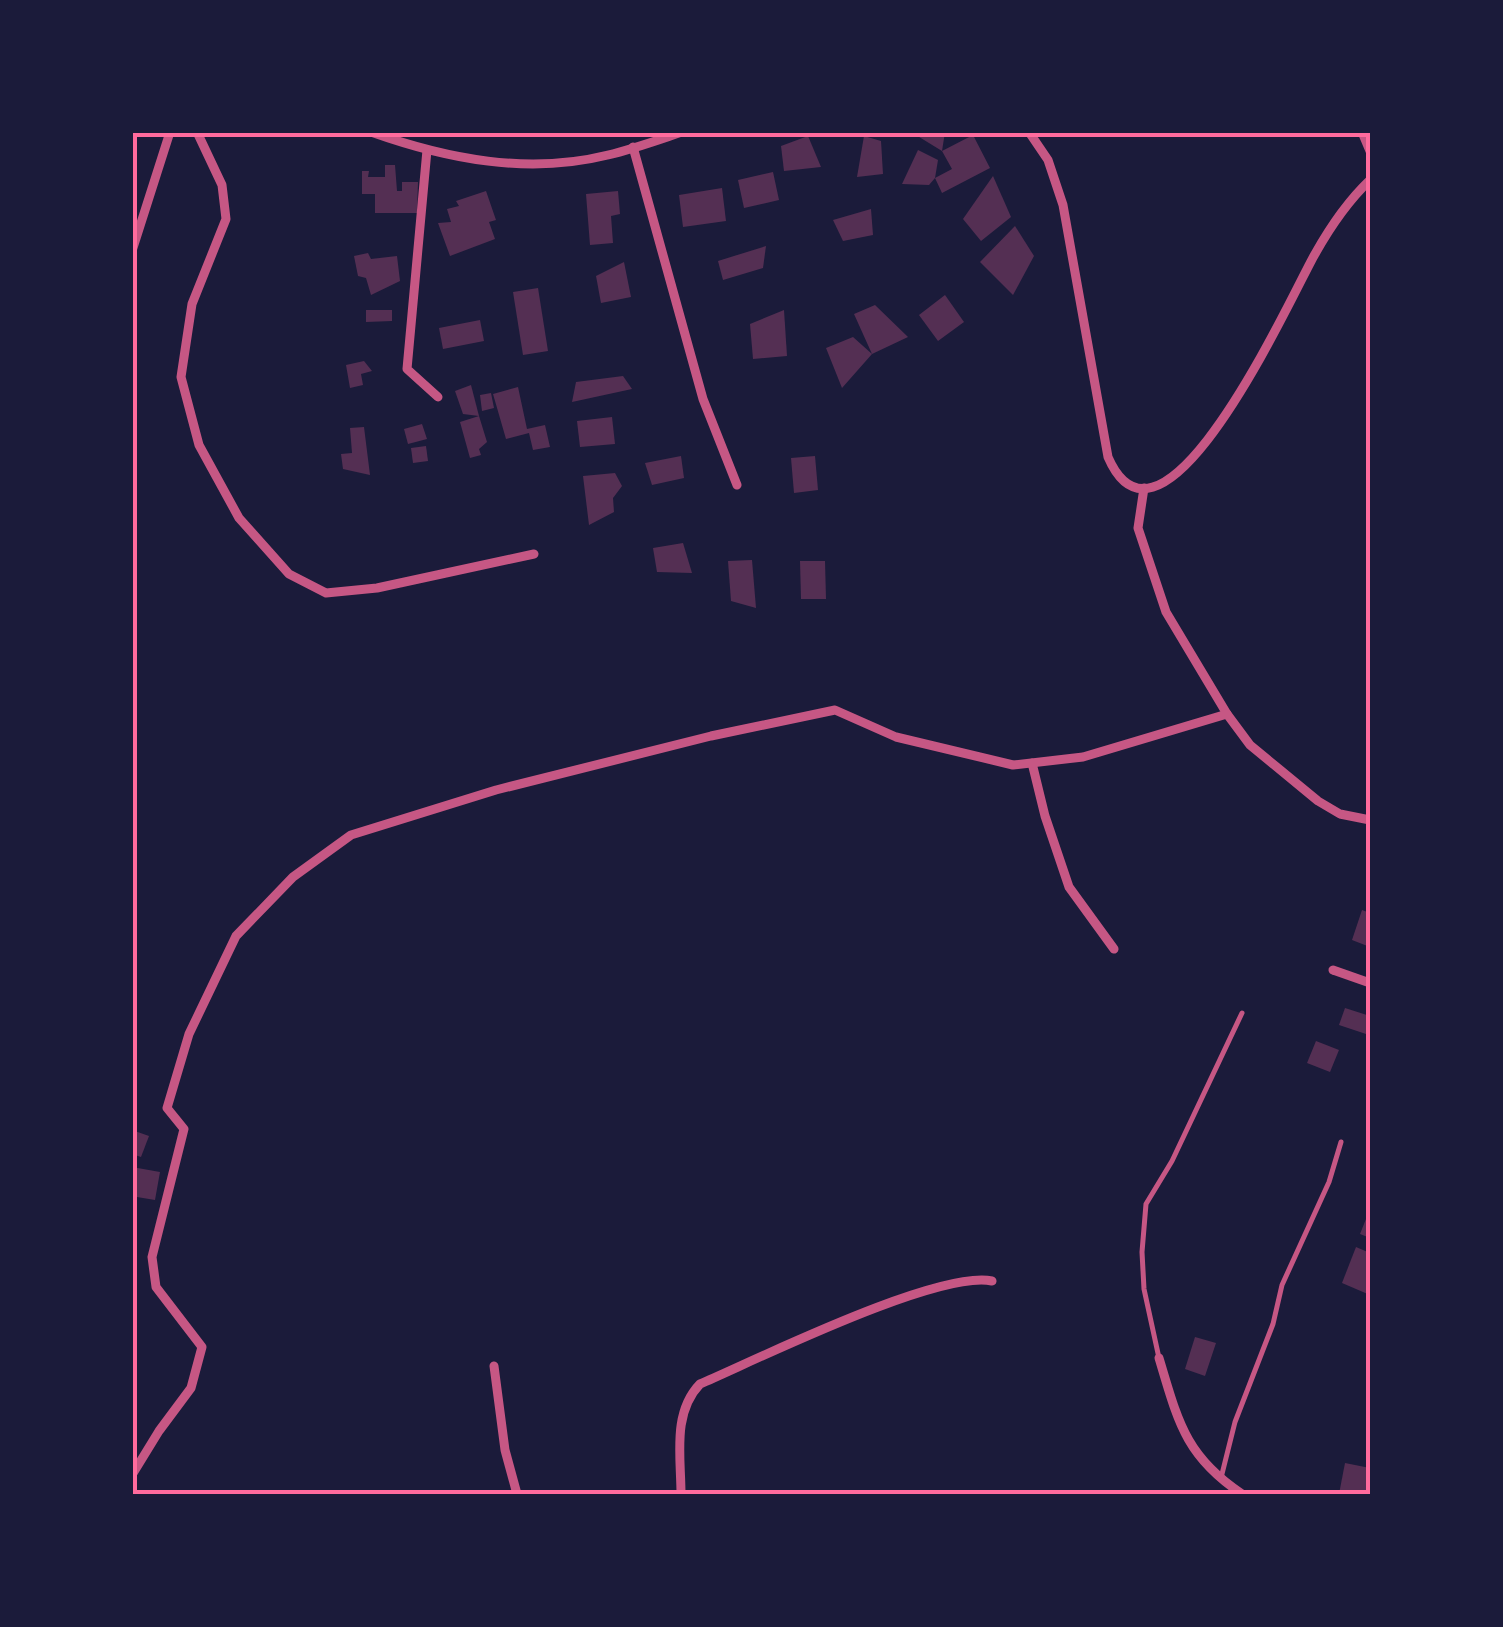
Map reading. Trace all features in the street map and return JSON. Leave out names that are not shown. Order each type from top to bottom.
[{"type":"street","points":[[132,251],[170,132]]},
{"type":"street","points":[[197,132],[222,185],[226,218],[192,304],[181,377],[199,445],[238,518],[288,574],[326,594],[377,588],[534,554]]},
{"type":"street","points":[[371,132],[460,158],[520,164],[605,156],[682,132]]},
{"type":"street","points":[[1028,132],[1048,160],[1063,205],[1108,457],[1133,486],[1144,488],[1169,481],[1210,439],[1265,349],[1316,250],[1370,180]]},
{"type":"street","points":[[1362,132],[1370,151]]},
{"type":"street","points":[[633,147],[704,399],[737,484]]},
{"type":"street","points":[[427,150],[407,369],[438,398]]},
{"type":"street","points":[[1144,488],[1138,528],[1166,612],[1227,714],[1250,744],[1318,801],[1340,814],[1370,820]]},
{"type":"street","points":[[132,1475],[192,1388],[202,1347],[156,1287],[152,1257],[184,1129],[168,1108],[189,1034],[236,936],[294,877],[351,835],[496,790],[711,736],[835,710],[896,737],[1013,765],[1083,757],[1227,714]]},
{"type":"street","points":[[1032,763],[1069,887],[1114,949]]},
{"type":"street","points":[[1333,970],[1370,983]]},
{"type":"street","points":[[681,1494],[681,1420],[690,1394],[700,1384],[876,1308],[966,1279],[992,1281]]},
{"type":"street","points":[[1159,1358],[1190,1445],[1200,1461],[1242,1494]]},
{"type":"street","points":[[494,1366],[504,1450],[516,1494]]},
{"type":"lane","points":[[1159,1358],[1144,1289],[1146,1204],[1172,1161],[1242,1013]]},
{"type":"lane","points":[[1221,1480],[1235,1422],[1274,1324],[1282,1285],[1328,1182],[1341,1142]]},
{"type":"building","points":[[911,132],[945,132],[942,151]]},
{"type":"building","points":[[973,135],[990,168],[942,193],[935,178],[952,169],[942,151]]},
{"type":"building","points":[[808,136],[821,167],[784,171],[781,146]]},
{"type":"building","points":[[864,136],[881,141],[883,174],[857,177]]},
{"type":"building","points":[[918,150],[938,160],[935,178],[929,185],[902,184]]},
{"type":"building","points":[[385,165],[395,165],[397,191],[402,191],[402,182],[418,182],[417,213],[375,213],[375,194],[362,194],[362,171],[369,171],[368,177],[385,177]]},
{"type":"building","points":[[773,172],[779,200],[744,208],[738,180]]},
{"type":"building","points":[[993,176],[1011,217],[981,241],[963,219]]},
{"type":"building","points":[[722,188],[726,221],[683,227],[679,195]]},
{"type":"building","points":[[486,191],[496,220],[489,222],[495,239],[450,256],[438,223],[451,222],[447,209],[459,206],[456,201]]},
{"type":"building","points":[[618,191],[620,214],[611,216],[613,243],[590,245],[586,194]]},
{"type":"building","points":[[871,209],[873,235],[843,241],[833,220]]},
{"type":"building","points":[[1015,226],[1034,256],[1013,295],[980,262]]},
{"type":"building","points":[[766,246],[763,268],[723,280],[718,261]]},
{"type":"building","points":[[368,253],[371,259],[397,256],[400,281],[371,295],[366,278],[358,276],[354,256]]},
{"type":"building","points":[[624,262],[631,297],[601,303],[596,276]]},
{"type":"building","points":[[538,288],[548,351],[523,355],[513,292]]},
{"type":"building","points":[[945,295],[964,322],[938,341],[919,315]]},
{"type":"building","points":[[875,305],[908,337],[872,354],[854,314]]},
{"type":"building","points":[[366,310],[392,310],[392,321],[366,322]]},
{"type":"building","points":[[784,310],[787,356],[753,359],[750,324]]},
{"type":"building","points":[[480,320],[484,341],[443,349],[439,328]]},
{"type":"building","points":[[853,337],[872,354],[842,388],[826,348]]},
{"type":"building","points":[[364,361],[372,371],[361,374],[363,385],[350,388],[346,365]]},
{"type":"building","points":[[623,376],[632,389],[572,402],[576,382]]},
{"type":"building","points":[[471,385],[479,416],[463,414],[455,391]]},
{"type":"building","points":[[518,387],[527,429],[545,425],[550,447],[533,450],[529,433],[506,439],[493,394]]},
{"type":"building","points":[[491,393],[494,408],[482,411],[480,395]]},
{"type":"building","points":[[479,416],[487,442],[479,449],[481,455],[470,458],[460,422]]},
{"type":"building","points":[[612,417],[615,444],[580,447],[577,421]]},
{"type":"building","points":[[422,424],[427,439],[408,444],[404,429]]},
{"type":"building","points":[[364,427],[370,475],[343,469],[341,454],[352,453],[350,428]]},
{"type":"building","points":[[426,446],[428,461],[413,463],[411,448]]},
{"type":"building","points":[[681,456],[684,478],[652,485],[645,463]]},
{"type":"building","points":[[815,456],[818,490],[794,493],[791,458]]},
{"type":"building","points":[[615,473],[622,486],[613,498],[614,512],[589,525],[583,476]]},
{"type":"building","points":[[683,543],[692,573],[657,572],[653,548]]},
{"type":"building","points":[[752,560],[756,608],[731,601],[728,561]]},
{"type":"building","points":[[800,561],[825,561],[826,599],[801,599]]},
{"type":"building","points":[[1362,910],[1370,913],[1370,947],[1352,940]]},
{"type":"building","points":[[1345,1008],[1370,1016],[1369,1035],[1339,1025]]},
{"type":"building","points":[[1316,1041],[1339,1050],[1330,1072],[1307,1063]]},
{"type":"building","points":[[132,1130],[149,1136],[141,1157],[132,1154]]},
{"type":"building","points":[[132,1167],[160,1172],[155,1200],[137,1197],[136,1203],[132,1203]]},
{"type":"building","points":[[1370,1209],[1370,1238],[1360,1234]]},
{"type":"building","points":[[1356,1247],[1370,1253],[1370,1295],[1342,1283]]},
{"type":"building","points":[[1195,1337],[1216,1343],[1205,1376],[1185,1369]]},
{"type":"building","points":[[1345,1463],[1370,1468],[1370,1494],[1339,1494]]}]
